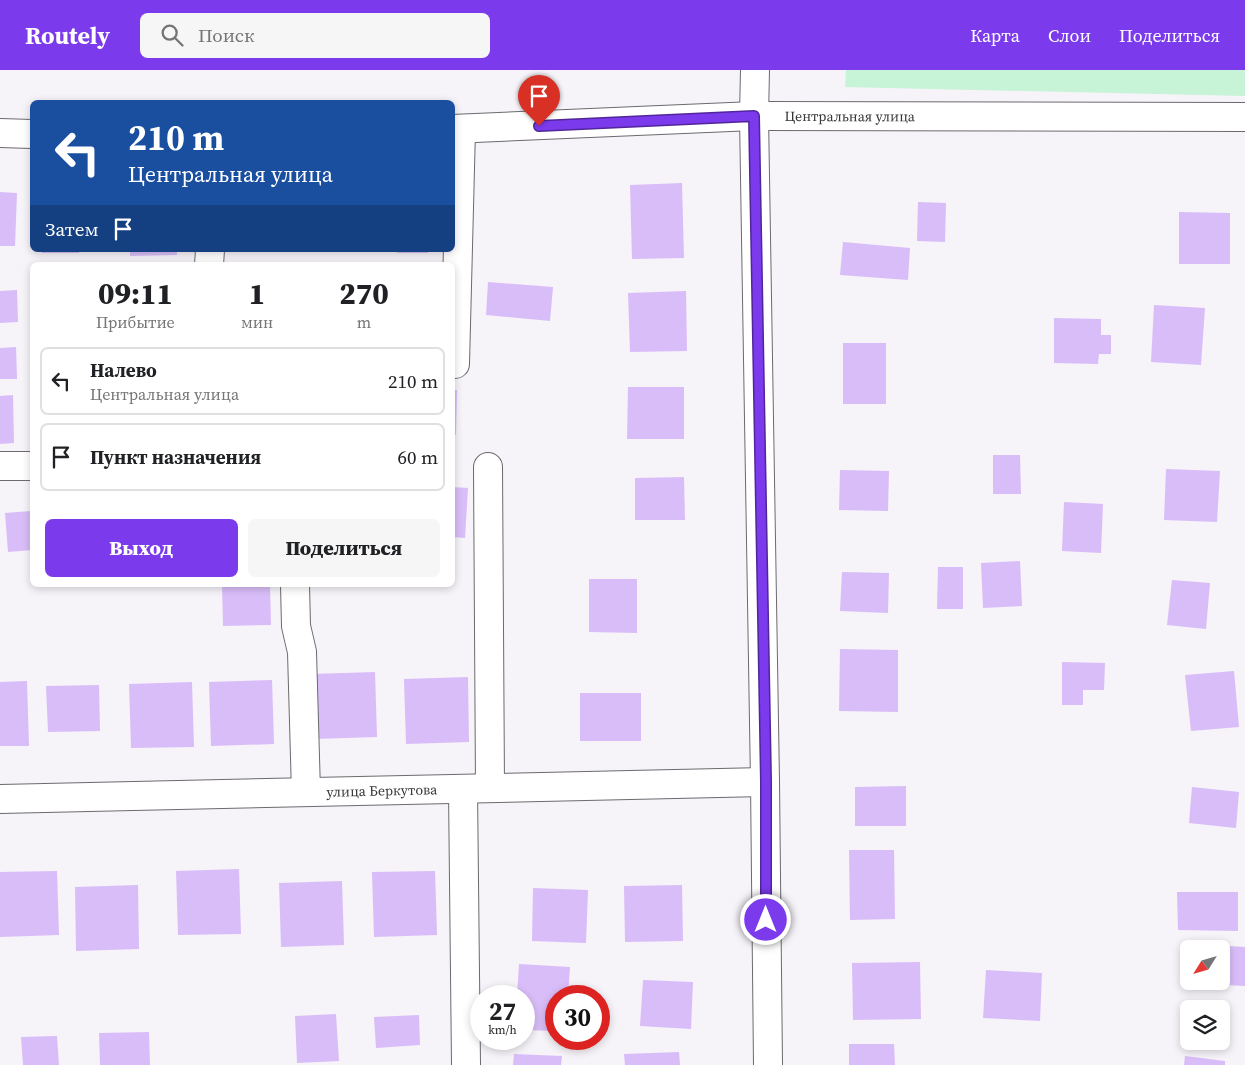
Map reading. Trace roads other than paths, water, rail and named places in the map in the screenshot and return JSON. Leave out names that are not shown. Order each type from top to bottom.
[{"type":"street","points":[[755,70],[754,116],[766,782],[768,1065]]},
{"type":"street","name":"Центральная улица","points":[[457,129],[754,116],[1245,117]]},
{"type":"street","points":[[455,364],[457,129]]},
{"type":"street","points":[[0,133],[30,134]]},
{"type":"street","points":[[0,466],[30,466]]},
{"type":"street","points":[[488,467],[490,788]]},
{"type":"street","points":[[295,587],[296,626],[302,652],[306,792]]},
{"type":"street","name":"улица Беркутова","points":[[0,799],[766,782]]},
{"type":"street","points":[[463,789],[466,1065]]}]
